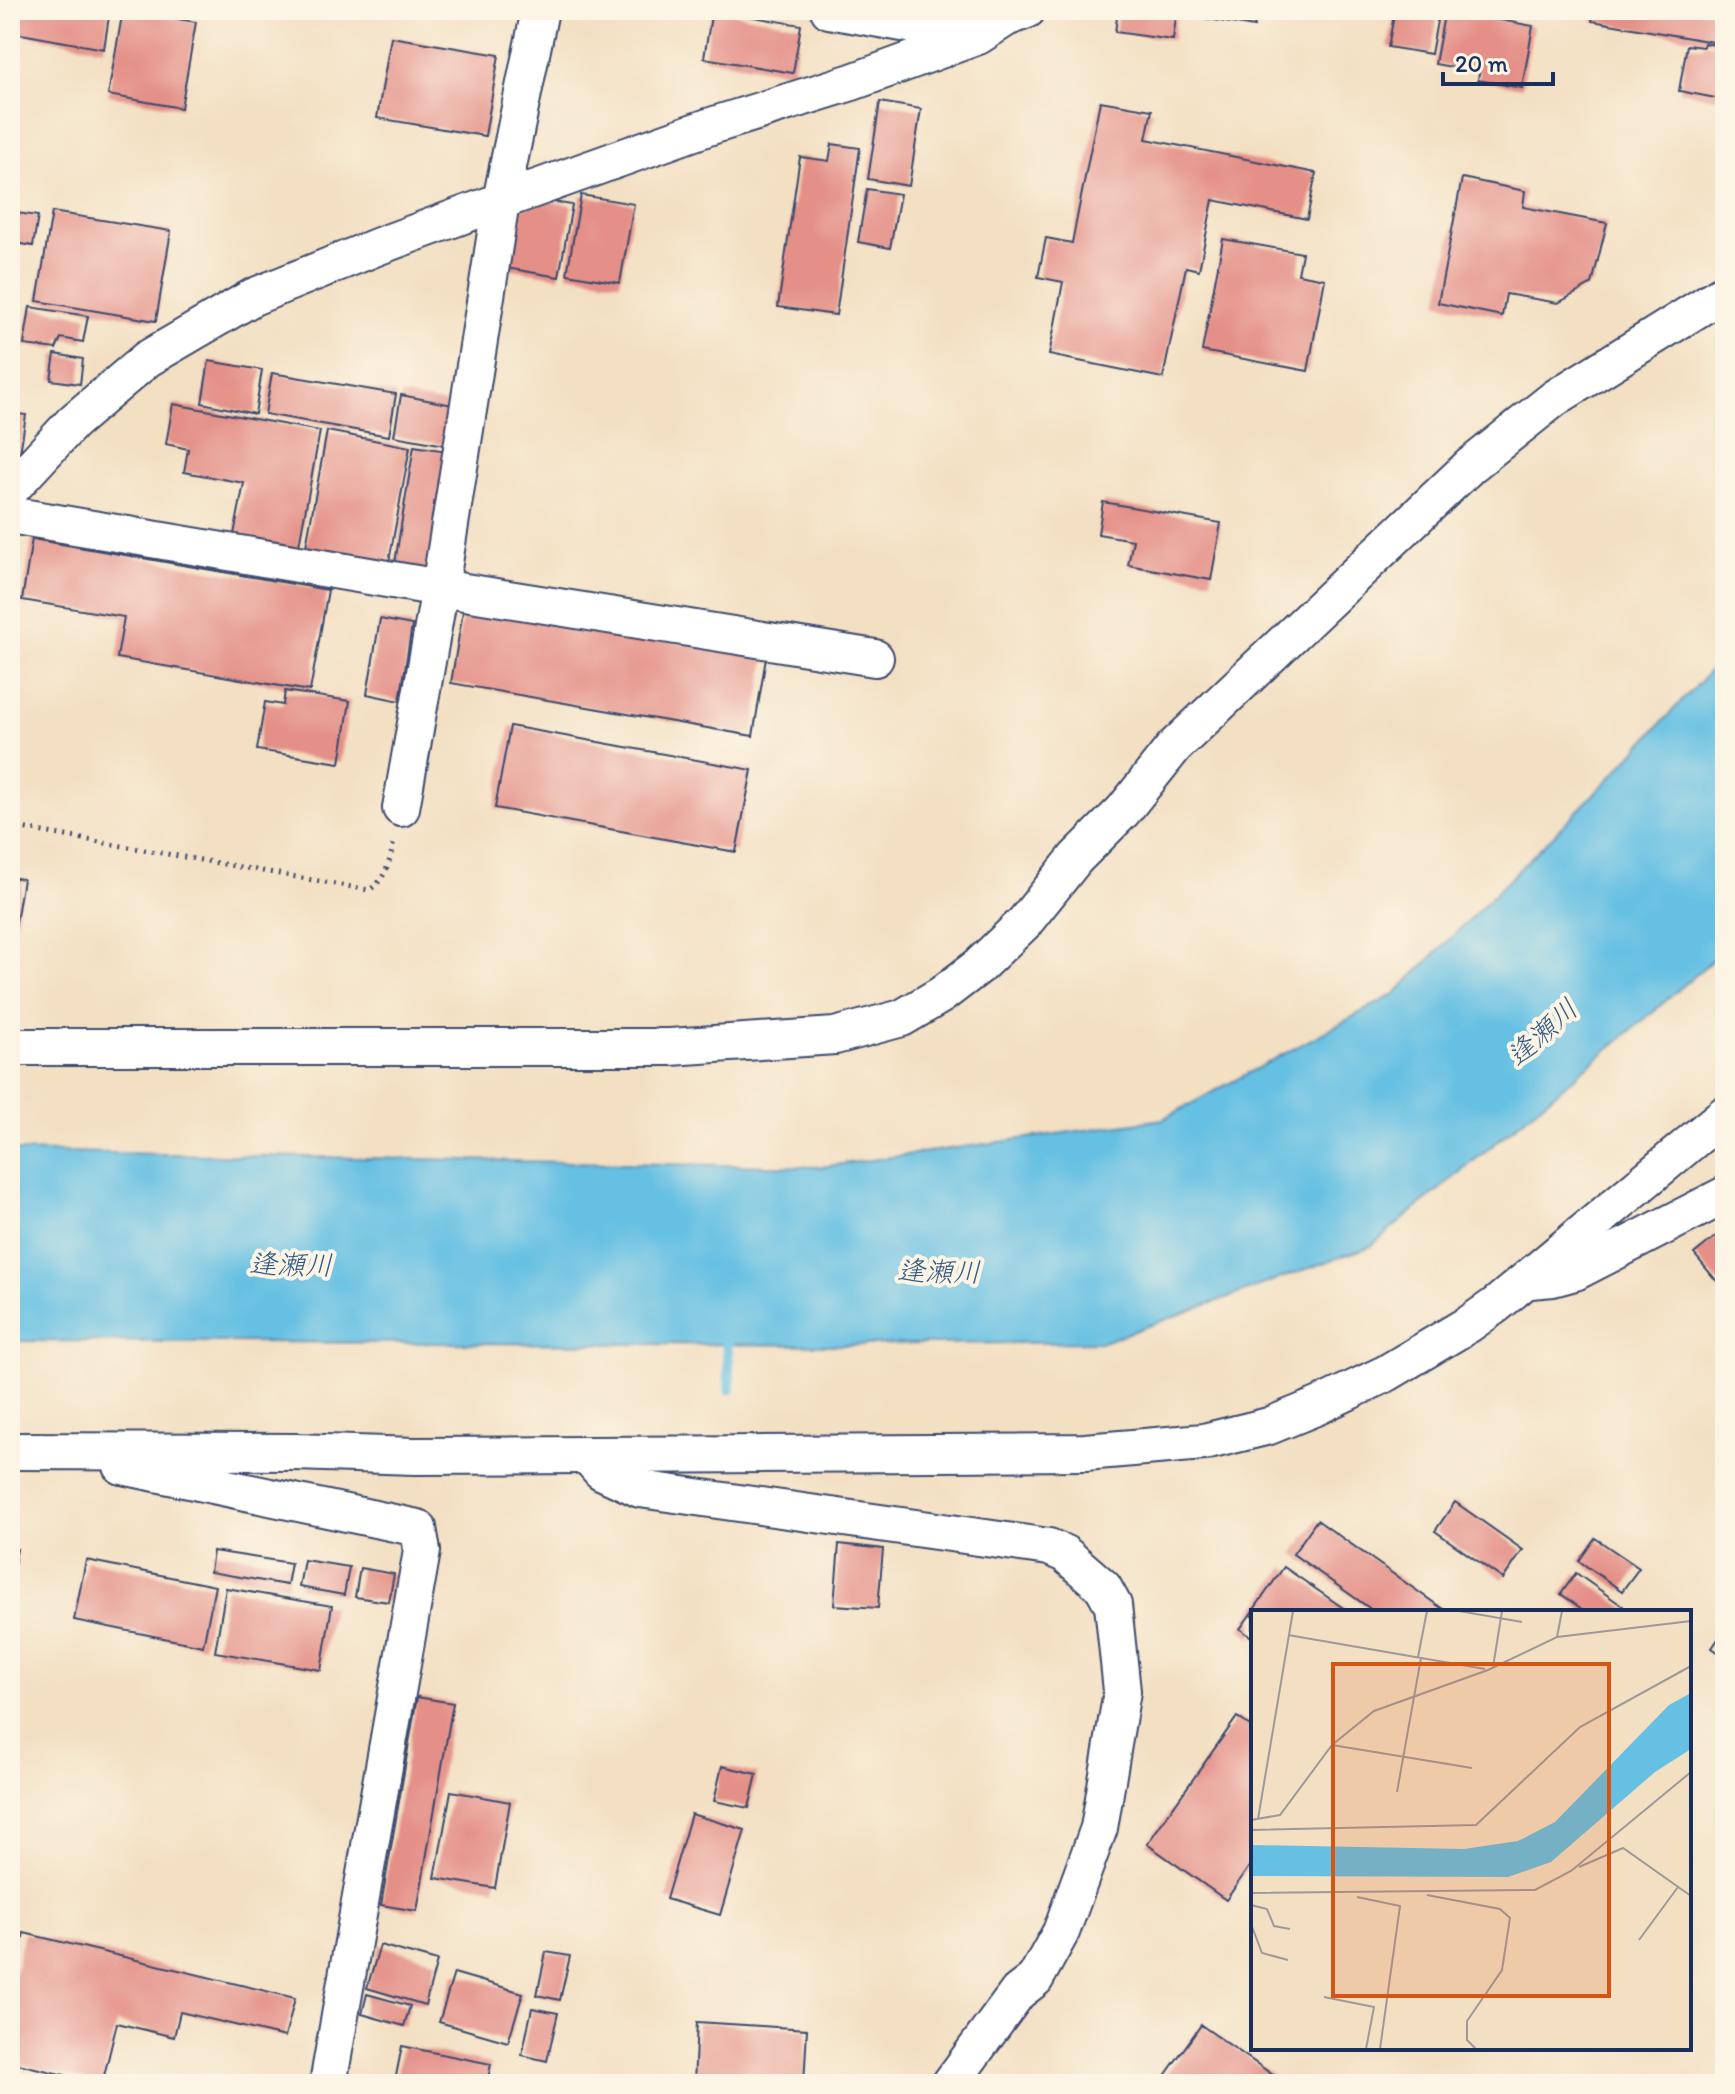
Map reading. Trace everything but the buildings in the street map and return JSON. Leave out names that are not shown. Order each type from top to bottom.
[{"type":"street","points":[[401,808],[440,588],[501,201],[540,10]]},
{"type":"street","points":[[829,10],[1005,18]]},
{"type":"street","points":[[10,490],[73,422],[147,359],[253,297],[501,201],[708,127],[852,82],[1005,18]]},
{"type":"street","points":[[10,1047],[670,1047],[835,1036],[902,1018],[941,995],[979,966],[1024,923],[1076,858],[1123,811],[1174,747],[1470,466],[1555,398],[1725,292]]},
{"type":"street","points":[[10,515],[875,658]]},
{"type":"street","points":[[10,1451],[588,1456],[1085,1452],[1204,1442],[1269,1426],[1318,1406],[1387,1373],[1469,1324],[1725,1114]]},
{"type":"street","points":[[1524,1281],[1575,1272],[1725,1195]]},
{"type":"street","points":[[51,1451],[418,1528],[422,1551],[328,2084]]},
{"type":"street","points":[[588,1456],[601,1471],[640,1489],[1049,1547],[1065,1554],[1103,1587],[1113,1605],[1122,1691],[1099,1828],[1061,1932],[1035,1979],[1018,1992],[950,2084]]},
{"type":"path","points":[[10,826],[369,890],[377,885],[388,869],[401,808]]},
{"type":"water","name":"逢瀬川","points":[[1725,654],[1725,949],[1371,1246],[1103,1342],[841,1345],[10,1341],[10,1151],[821,1167],[1163,1119],[1395,994],[1617,771]]},
{"type":"waterway","points":[[726,1330],[730,1389]]}]
